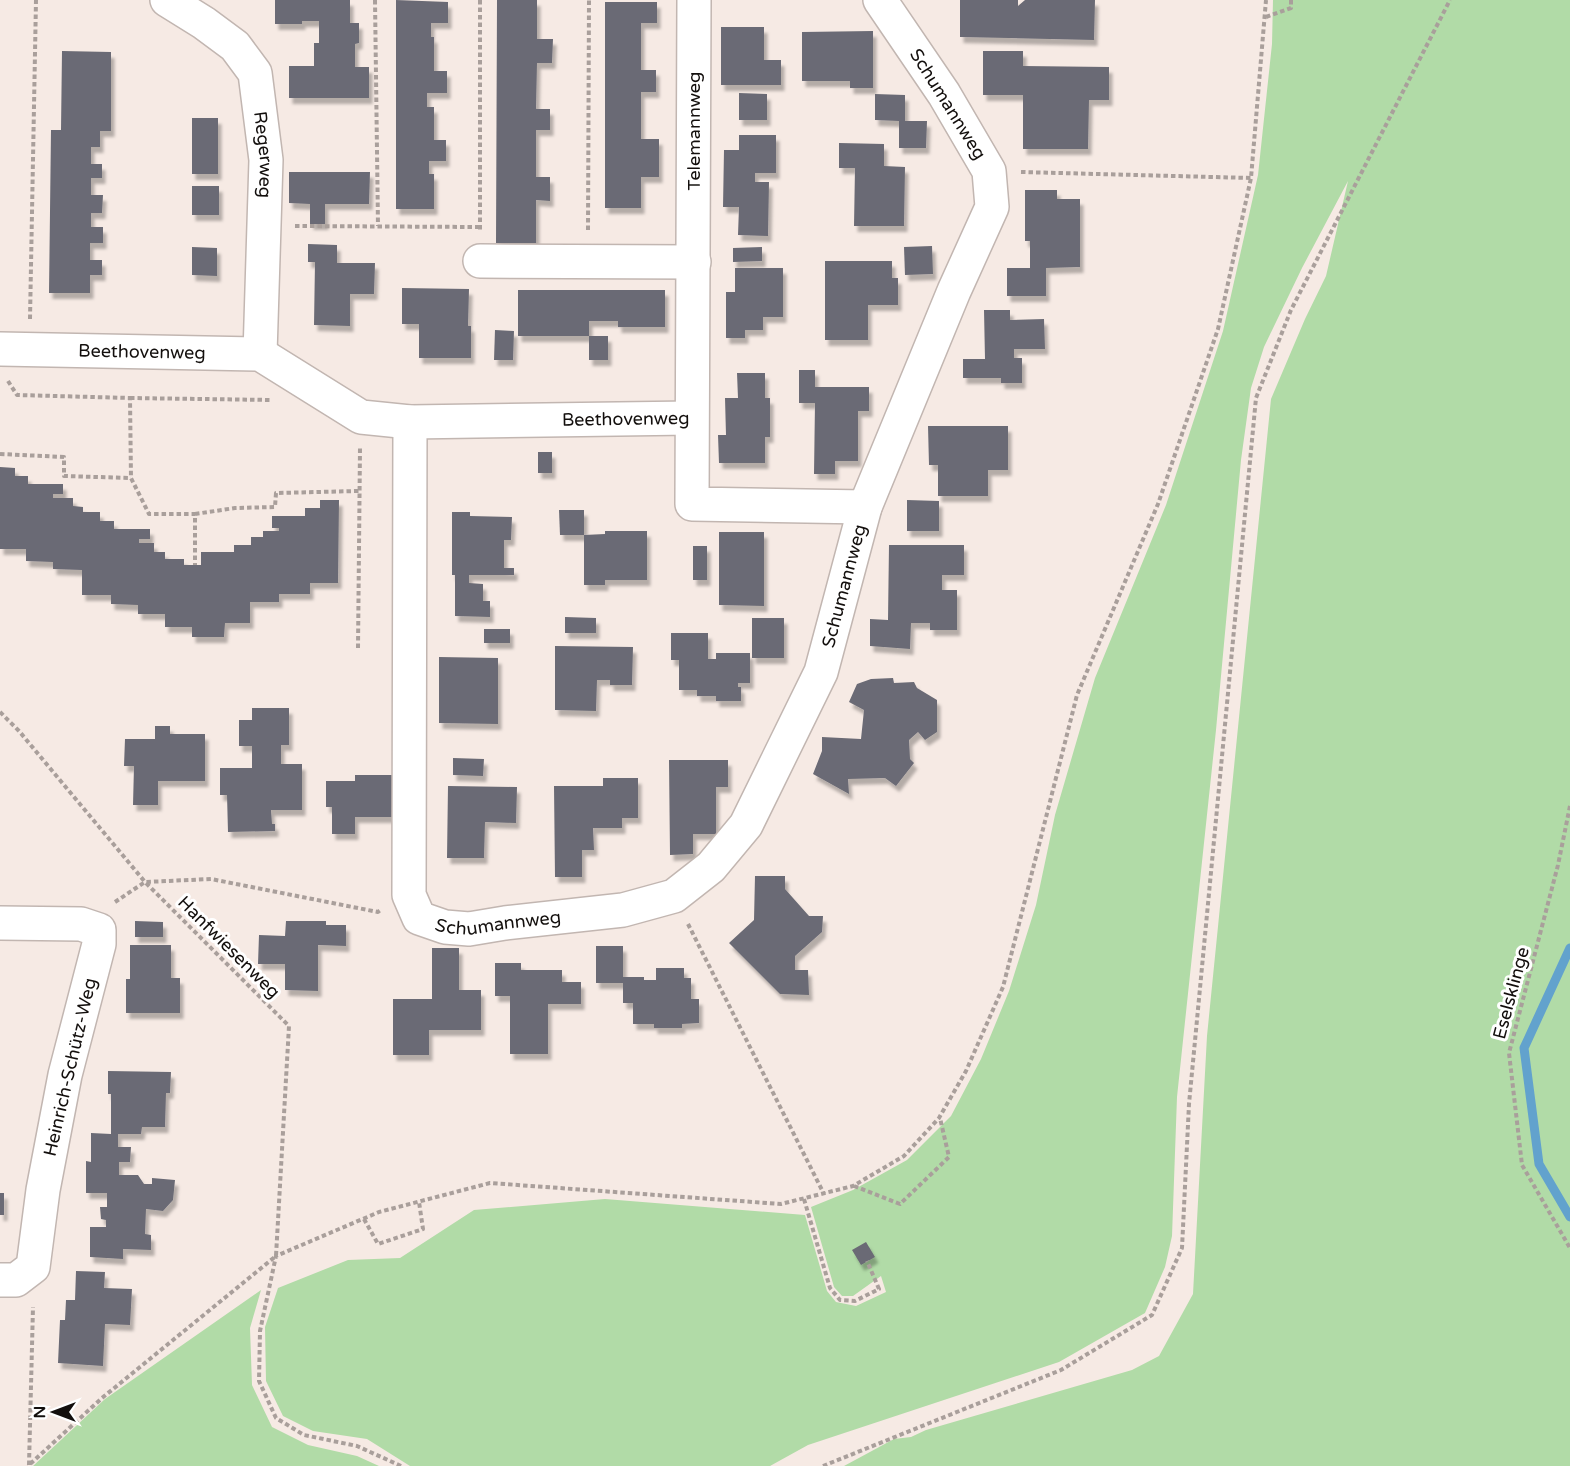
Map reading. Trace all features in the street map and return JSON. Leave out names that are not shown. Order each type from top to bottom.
[{"type":"street","name":"Regerweg","points":[[166,0],[204,23],[234,46],[255,73],[266,160],[260,354]]},
{"type":"street","name":"Telemannweg","points":[[691,418],[694,262],[694,0]]},
{"type":"street","name":"Schumannweg","points":[[410,895],[419,918],[445,927],[469,929],[623,910],[674,896],[711,867],[746,825],[821,672],[865,507],[954,291],[992,207],[989,171],[944,94],[880,0]]},
{"type":"street","points":[[480,261],[694,262]]},
{"type":"street","name":"Beethovenweg","points":[[12,358],[260,354],[361,417],[410,422],[691,418],[692,504],[865,507]]},
{"type":"street","points":[[410,422],[410,895]]},
{"type":"street","name":"Heinrich-Schütz-Weg","points":[[0,923],[81,924],[99,930],[99,944],[65,1075],[43,1190],[33,1267]]},
{"type":"street","points":[[0,1280],[16,1280],[33,1267]]},
{"type":"path","points":[[36,0],[12,358],[17,395],[281,400]]},
{"type":"path","points":[[375,0],[378,226]]},
{"type":"path","points":[[480,0],[480,261]]},
{"type":"path","points":[[587,262],[589,0]]},
{"type":"path","points":[[29,1465],[102,1398],[276,1256],[379,1212],[490,1183],[781,1204],[854,1186],[904,1156],[939,1118],[966,1071],[1003,987],[1077,695],[1158,504],[1218,329],[1251,178],[1266,0]]},
{"type":"path","points":[[1266,17],[1291,8],[1291,0]]},
{"type":"path","points":[[823,1466],[1061,1370],[1152,1316],[1182,1248],[1190,1104],[1257,398],[1291,310],[1450,0]]},
{"type":"path","points":[[989,171],[1251,178]]},
{"type":"path","points":[[264,226],[480,227]]},
{"type":"path","points":[[130,398],[131,478],[149,514],[195,514],[235,508],[275,507],[276,494],[359,492]]},
{"type":"path","points":[[358,648],[360,437]]},
{"type":"path","points":[[0,454],[64,457],[64,476],[131,478]]},
{"type":"path","points":[[195,514],[195,565]]},
{"type":"path","name":"Hanfwiesenweg","points":[[0,712],[19,731],[145,882],[289,1026],[276,1256],[260,1330],[259,1381],[276,1418],[304,1435],[357,1446],[401,1466]]},
{"type":"path","name":"Eselsklinge","points":[[1570,806],[1558,865],[1509,1053],[1522,1165],[1570,1248]]},
{"type":"path","points":[[145,882],[212,879],[378,912],[410,895]]},
{"type":"path","points":[[674,896],[824,1194]]},
{"type":"path","points":[[854,1186],[900,1204],[949,1156],[939,1118]]},
{"type":"path","points":[[804,1199],[830,1288],[840,1300],[855,1301],[879,1289],[867,1261]]},
{"type":"path","points":[[364,1219],[378,1244],[423,1229],[419,1202]]},
{"type":"path","points":[[29,1465],[33,1267]]},
{"type":"green space","points":[[1273,0],[1570,0],[1570,1466],[844,1466],[894,1439],[911,1437],[926,1430],[1132,1370],[1159,1356],[1193,1294],[1207,1036],[1271,399],[1326,276],[1348,181],[1264,347],[1251,388],[1241,460],[1216,730],[1177,1097],[1172,1236],[1165,1267],[1145,1313],[1059,1362],[808,1445],[770,1466],[410,1466],[367,1439],[313,1431],[283,1416],[266,1381],[265,1327],[278,1288],[348,1260],[400,1258],[474,1210],[605,1199],[805,1215],[827,1291],[836,1302],[856,1306],[886,1292],[881,1276],[853,1296],[842,1296],[834,1287],[811,1207],[853,1190],[907,1160],[951,1116],[981,1059],[1009,991],[1036,905],[1055,815],[1095,678],[1166,505],[1223,331],[1258,175],[1272,44]]},
{"type":"green space","points":[[261,1290],[250,1328],[252,1385],[272,1427],[308,1445],[357,1456],[379,1466],[33,1466],[105,1399]]},
{"type":"building","points":[[275,0],[350,0],[350,23],[359,23],[359,43],[355,44],[355,67],[369,67],[369,98],[289,98],[289,66],[314,66],[314,43],[319,43],[319,21],[302,21],[302,24],[275,24]]},
{"type":"building","points":[[396,0],[448,2],[448,23],[431,23],[431,37],[434,37],[434,71],[447,71],[447,93],[427,93],[427,107],[434,107],[434,140],[446,140],[446,161],[429,161],[429,174],[434,174],[434,209],[396,209]]},
{"type":"building","points":[[497,0],[537,0],[537,39],[553,39],[552,63],[537,63],[536,109],[550,109],[550,130],[536,130],[536,177],[550,177],[550,201],[536,200],[536,243],[496,243]]},
{"type":"building","points":[[960,0],[1018,0],[1018,6],[1025,0],[1095,0],[1094,40],[960,37]]},
{"type":"building","points":[[605,2],[657,2],[657,23],[641,23],[641,70],[656,70],[656,92],[641,92],[641,139],[659,139],[659,177],[641,177],[641,208],[605,208]]},
{"type":"building","points":[[721,27],[764,27],[764,60],[781,60],[781,85],[721,85]]},
{"type":"building","points":[[873,31],[873,88],[850,88],[850,81],[802,81],[802,32]]},
{"type":"building","points":[[62,51],[111,52],[111,131],[100,131],[100,147],[91,147],[91,164],[102,164],[102,178],[91,178],[91,195],[103,195],[102,213],[91,213],[91,227],[103,227],[103,243],[90,243],[90,260],[102,260],[102,275],[90,275],[90,293],[49,293],[51,130],[61,130]]},
{"type":"building","points":[[983,51],[1023,51],[1023,66],[1109,67],[1109,100],[1089,100],[1088,149],[1023,149],[1023,95],[983,95]]},
{"type":"building","points":[[739,93],[767,94],[767,120],[739,120]]},
{"type":"building","points":[[875,94],[905,95],[905,121],[927,121],[926,148],[899,148],[899,121],[875,120]]},
{"type":"building","points":[[192,118],[218,118],[218,174],[192,174]]},
{"type":"building","points":[[739,135],[776,135],[776,173],[755,173],[755,182],[769,182],[768,236],[738,235],[739,207],[723,207],[724,150],[739,150]]},
{"type":"building","points":[[839,143],[884,144],[884,166],[905,167],[904,226],[854,226],[855,168],[839,168]]},
{"type":"building","points":[[289,172],[370,172],[369,204],[325,204],[325,224],[310,224],[310,204],[289,203]]},
{"type":"building","points":[[192,186],[219,186],[219,215],[192,215]]},
{"type":"building","points":[[1025,190],[1057,190],[1057,199],[1080,199],[1080,267],[1046,268],[1046,296],[1007,296],[1007,268],[1030,268],[1030,241],[1025,241]]},
{"type":"building","points":[[308,244],[337,245],[337,263],[375,263],[374,294],[350,294],[350,326],[314,325],[315,262],[308,262]]},
{"type":"building","points":[[932,246],[933,274],[905,275],[904,247]]},
{"type":"building","points":[[192,247],[217,248],[217,276],[192,275]]},
{"type":"building","points":[[762,247],[762,261],[733,262],[733,248]]},
{"type":"building","points":[[825,261],[892,261],[892,278],[898,278],[898,305],[868,305],[868,340],[825,340]]},
{"type":"building","points":[[735,268],[783,268],[783,317],[763,317],[763,330],[745,330],[745,338],[726,338],[726,292],[735,292]]},
{"type":"building","points":[[402,288],[469,289],[468,326],[471,326],[471,358],[419,358],[419,324],[402,324]]},
{"type":"building","points":[[518,290],[665,290],[665,327],[618,327],[618,321],[589,321],[589,336],[518,336]]},
{"type":"building","points":[[984,310],[1010,310],[1010,320],[1044,319],[1045,349],[1014,349],[1014,358],[1022,358],[1022,383],[1001,383],[1001,378],[963,378],[963,359],[985,359]]},
{"type":"building","points":[[495,330],[514,331],[513,360],[494,360]]},
{"type":"building","points":[[589,336],[608,336],[608,360],[589,360]]},
{"type":"building","points":[[799,370],[815,370],[815,387],[869,387],[869,411],[858,411],[858,461],[835,461],[835,474],[814,474],[815,403],[799,403]]},
{"type":"building","points":[[737,373],[765,373],[765,398],[770,398],[770,437],[765,437],[765,463],[719,463],[718,435],[726,435],[725,398],[738,398]]},
{"type":"building","points":[[928,426],[1008,426],[1008,470],[988,470],[988,496],[938,496],[938,465],[929,465]]},
{"type":"building","points":[[538,452],[552,452],[552,473],[538,473]]},
{"type":"building","points":[[0,467],[15,468],[15,476],[28,476],[28,484],[63,484],[63,494],[53,494],[53,498],[73,498],[73,506],[83,507],[83,512],[100,512],[100,521],[114,521],[114,529],[150,529],[150,539],[139,539],[139,543],[154,543],[154,552],[165,552],[165,559],[184,559],[184,565],[201,565],[201,552],[234,552],[234,545],[251,545],[251,537],[263,537],[263,531],[279,531],[279,528],[272,528],[272,516],[305,516],[305,508],[320,508],[320,500],[339,500],[338,583],[310,583],[310,594],[279,594],[279,602],[250,602],[250,623],[225,623],[224,637],[192,637],[192,627],[165,627],[165,614],[138,614],[138,605],[111,604],[111,595],[82,595],[82,570],[53,569],[53,562],[26,561],[26,549],[0,549]]},
{"type":"building","points":[[907,500],[939,501],[939,531],[907,531]]},
{"type":"building","points":[[559,510],[584,510],[584,535],[560,535]]},
{"type":"building","points":[[452,512],[470,512],[470,516],[512,517],[511,540],[504,540],[504,568],[514,568],[514,575],[469,575],[469,583],[483,584],[483,601],[490,601],[490,617],[455,616],[455,575],[452,575]]},
{"type":"building","points":[[605,531],[647,531],[647,580],[605,580],[605,585],[584,585],[584,535],[605,534]]},
{"type":"building","points":[[719,532],[764,532],[764,606],[719,605]]},
{"type":"building","points":[[889,545],[964,545],[964,575],[942,575],[942,590],[957,590],[957,630],[930,630],[930,623],[911,623],[910,649],[870,646],[870,619],[888,620]]},
{"type":"building","points":[[693,546],[707,546],[707,580],[693,580]]},
{"type":"building","points":[[565,617],[596,618],[596,633],[565,633]]},
{"type":"building","points":[[752,618],[784,618],[784,658],[752,658]]},
{"type":"building","points":[[484,629],[510,629],[510,643],[484,643]]},
{"type":"building","points":[[671,633],[708,633],[708,659],[716,659],[716,653],[750,653],[750,683],[738,683],[738,687],[741,687],[741,701],[716,701],[716,696],[697,696],[697,690],[679,690],[679,660],[671,660]]},
{"type":"building","points":[[555,646],[633,647],[632,685],[610,685],[610,680],[597,680],[596,711],[555,710]]},
{"type":"building","points":[[439,657],[498,658],[498,724],[439,723]]},
{"type":"building","points":[[893,678],[894,683],[914,682],[917,688],[937,700],[937,732],[925,740],[918,732],[909,740],[910,759],[914,763],[896,786],[885,778],[848,779],[849,794],[813,774],[822,751],[822,737],[861,739],[864,710],[849,702],[857,684],[871,679]]},
{"type":"building","points":[[252,708],[289,708],[289,745],[281,745],[281,764],[302,764],[302,810],[271,810],[275,831],[228,832],[227,795],[220,795],[220,768],[252,768],[252,746],[239,746],[239,720],[252,720]]},
{"type":"building","points":[[155,726],[170,726],[170,734],[205,734],[205,781],[158,781],[158,805],[133,805],[134,766],[124,766],[125,739],[155,739]]},
{"type":"building","points":[[453,758],[484,759],[483,776],[453,775]]},
{"type":"building","points":[[669,760],[728,760],[728,787],[716,787],[716,834],[693,834],[693,854],[670,855]]},
{"type":"building","points":[[355,775],[395,775],[395,817],[355,817],[355,834],[332,834],[332,807],[326,807],[326,781],[355,781]]},
{"type":"building","points":[[603,778],[638,778],[638,818],[622,818],[622,828],[593,828],[594,850],[582,850],[582,877],[555,877],[554,786],[603,786]]},
{"type":"building","points":[[448,786],[517,787],[516,823],[485,822],[484,858],[447,858]]},
{"type":"building","points":[[755,876],[785,876],[785,889],[809,916],[823,916],[822,932],[795,956],[795,970],[808,970],[809,995],[780,994],[729,943],[754,920]]},
{"type":"building","points":[[135,921],[163,922],[163,937],[135,937]]},
{"type":"building","points":[[286,921],[326,921],[326,925],[346,925],[346,946],[318,945],[318,991],[285,990],[285,964],[258,964],[259,935],[285,936]]},
{"type":"building","points":[[130,945],[171,945],[171,978],[180,978],[180,1013],[126,1013],[126,979],[130,979]]},
{"type":"building","points":[[596,946],[623,946],[623,977],[644,977],[644,980],[656,980],[656,968],[684,968],[684,978],[691,978],[691,999],[699,999],[699,1023],[682,1024],[682,1028],[654,1028],[654,1024],[633,1024],[633,1003],[623,1003],[623,983],[596,983]]},
{"type":"building","points":[[432,948],[459,948],[459,990],[481,990],[481,1030],[429,1030],[429,1055],[393,1055],[393,999],[432,999]]},
{"type":"building","points":[[495,963],[521,963],[521,970],[562,970],[562,982],[581,982],[581,1004],[548,1004],[548,1054],[510,1054],[510,996],[495,996]]},
{"type":"building","points":[[108,1071],[171,1072],[170,1093],[166,1093],[165,1127],[142,1127],[141,1134],[118,1134],[118,1147],[131,1147],[130,1162],[119,1162],[119,1175],[138,1175],[144,1184],[152,1184],[152,1178],[175,1180],[173,1200],[163,1211],[146,1209],[145,1234],[151,1235],[151,1250],[123,1249],[123,1259],[90,1257],[90,1227],[106,1227],[106,1220],[101,1219],[100,1207],[107,1207],[107,1193],[86,1193],[86,1161],[91,1162],[91,1133],[111,1134],[111,1094],[108,1094]]},
{"type":"building","points":[[0,1193],[4,1193],[4,1215],[0,1215]]},
{"type":"building","points":[[866,1242],[875,1257],[861,1265],[852,1250]]},
{"type":"building","points":[[76,1271],[105,1272],[104,1288],[132,1289],[130,1325],[105,1324],[103,1366],[58,1363],[60,1320],[65,1320],[66,1300],[75,1300]]},
{"type":"waterway","points":[[1570,948],[1524,1048],[1539,1164],[1570,1217]]}]
